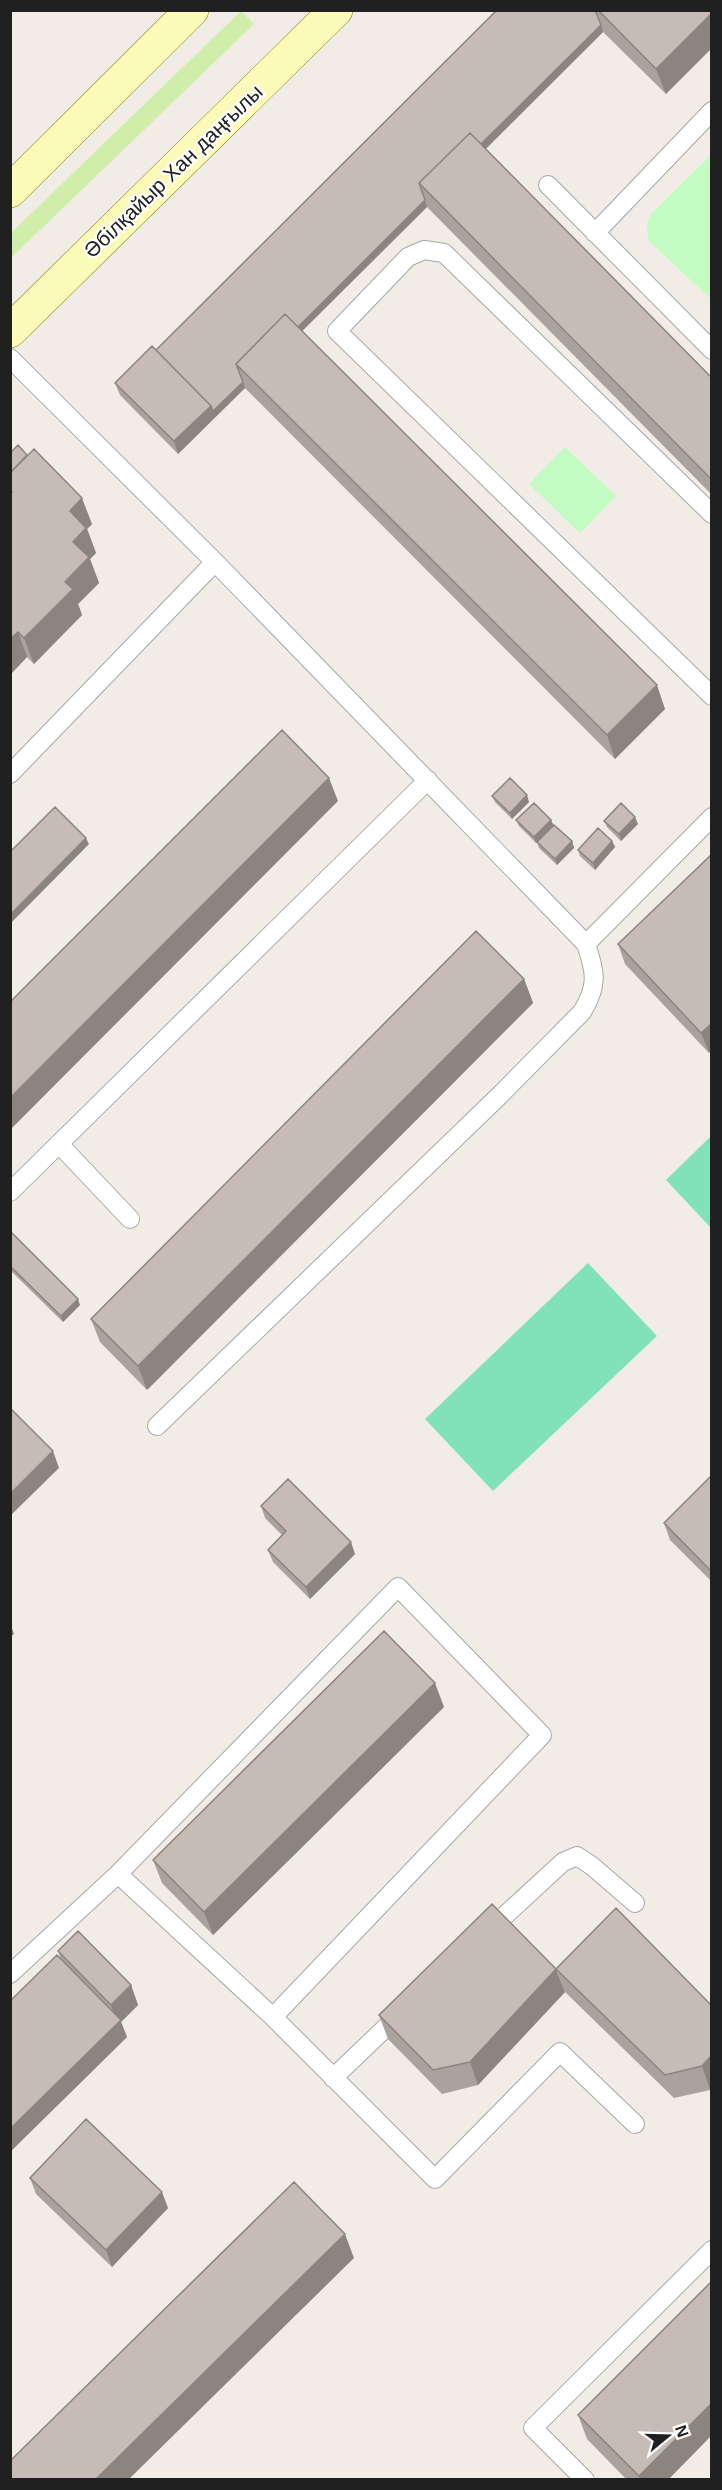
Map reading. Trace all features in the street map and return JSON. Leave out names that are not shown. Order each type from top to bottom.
[{"type":"main road","points":[[10,191],[192,10]]},
{"type":"main road","name":"Әбілқайыр Хан даңғылы","points":[[10,331],[336,10]]},
{"type":"lane","points":[[595,233],[711,111]]},
{"type":"lane","points":[[548,185],[711,350]]},
{"type":"lane","points":[[711,514],[444,253],[424,250],[408,257],[337,331],[711,696]]},
{"type":"lane","points":[[10,358],[215,562],[586,944],[595,978],[592,996],[582,1012],[499,1096],[157,1426]]},
{"type":"lane","points":[[10,774],[215,562]]},
{"type":"lane","points":[[10,1192],[428,780]]},
{"type":"lane","points":[[586,944],[711,817]]},
{"type":"lane","points":[[59,1144],[130,1219]]},
{"type":"lane","points":[[10,1974],[117,1874],[398,1587],[542,1735],[273,2017]]},
{"type":"lane","points":[[476,1942],[563,1862],[577,1856],[635,1903]]},
{"type":"lane","points":[[117,1874],[273,2017],[435,2179],[561,2052],[635,2124]]},
{"type":"lane","points":[[333,2078],[416,1999]]},
{"type":"lane","points":[[585,2480],[533,2428],[711,2250]]},
{"type":"green space","points":[[241,11],[254,24],[11,258],[11,233]]},
{"type":"green space","points":[[711,155],[711,299],[648,240],[647,225],[652,213]]},
{"type":"green space","points":[[565,447],[616,496],[580,533],[529,484]]},
{"type":"green space","points":[[709,1138],[712,1141],[711,1228],[666,1180]]},
{"type":"green space","points":[[588,1263],[657,1336],[493,1491],[425,1419]]},
{"type":"building","points":[[497,10],[595,10],[601,25],[481,144],[470,133],[419,183],[425,200],[298,327],[285,314],[236,364],[243,382],[213,411],[211,406],[156,350]]},
{"type":"building","points":[[598,10],[711,10],[711,14],[656,69]]},
{"type":"building","points":[[470,133],[711,377],[711,479],[419,183]]},
{"type":"building","points":[[285,314],[657,685],[607,735],[236,364]]},
{"type":"building","points":[[152,346],[211,406],[174,441],[115,383]]},
{"type":"building","points":[[18,445],[27,455],[10,473],[10,453]]},
{"type":"building","points":[[34,449],[82,498],[70,511],[86,528],[73,542],[89,557],[65,582],[73,589],[24,638],[18,632],[10,639],[10,494],[12,492],[10,473]]},
{"type":"building","points":[[282,730],[329,778],[10,1098],[10,1002]]},
{"type":"building","points":[[510,778],[527,795],[510,813],[492,796]]},
{"type":"building","points":[[534,803],[551,820],[534,837],[516,820]]},
{"type":"building","points":[[621,803],[635,817],[619,834],[604,821]]},
{"type":"building","points":[[55,807],[86,838],[10,915],[10,852]]},
{"type":"building","points":[[554,825],[572,841],[555,859],[537,842]]},
{"type":"building","points":[[598,828],[612,841],[593,863],[578,850]]},
{"type":"building","points":[[711,855],[711,1024],[701,1033],[618,944]]},
{"type":"building","points":[[476,931],[524,979],[138,1366],[91,1319]]},
{"type":"building","points":[[10,1231],[78,1299],[61,1316],[10,1266]]},
{"type":"building","points":[[10,1408],[53,1451],[10,1494]]},
{"type":"building","points":[[711,1476],[711,1571],[664,1523]]},
{"type":"building","points":[[288,1479],[351,1542],[306,1587],[268,1550],[286,1531],[261,1506]]},
{"type":"building","points":[[384,1631],[435,1683],[204,1912],[153,1860]]},
{"type":"building","points":[[492,1904],[556,1969],[470,2062],[433,2070],[379,2015]]},
{"type":"building","points":[[616,1908],[711,2005],[711,2056],[702,2066],[665,2075],[556,1969]]},
{"type":"building","points":[[78,1931],[131,1985],[111,2005],[58,1951]]},
{"type":"building","points":[[57,1955],[121,2020],[10,2129],[10,2001]]},
{"type":"building","points":[[86,2119],[162,2192],[106,2250],[30,2178]]},
{"type":"building","points":[[294,2182],[345,2234],[95,2480],[10,2480],[10,2461]]},
{"type":"building","points":[[711,2282],[711,2404],[639,2476],[578,2415]]}]
